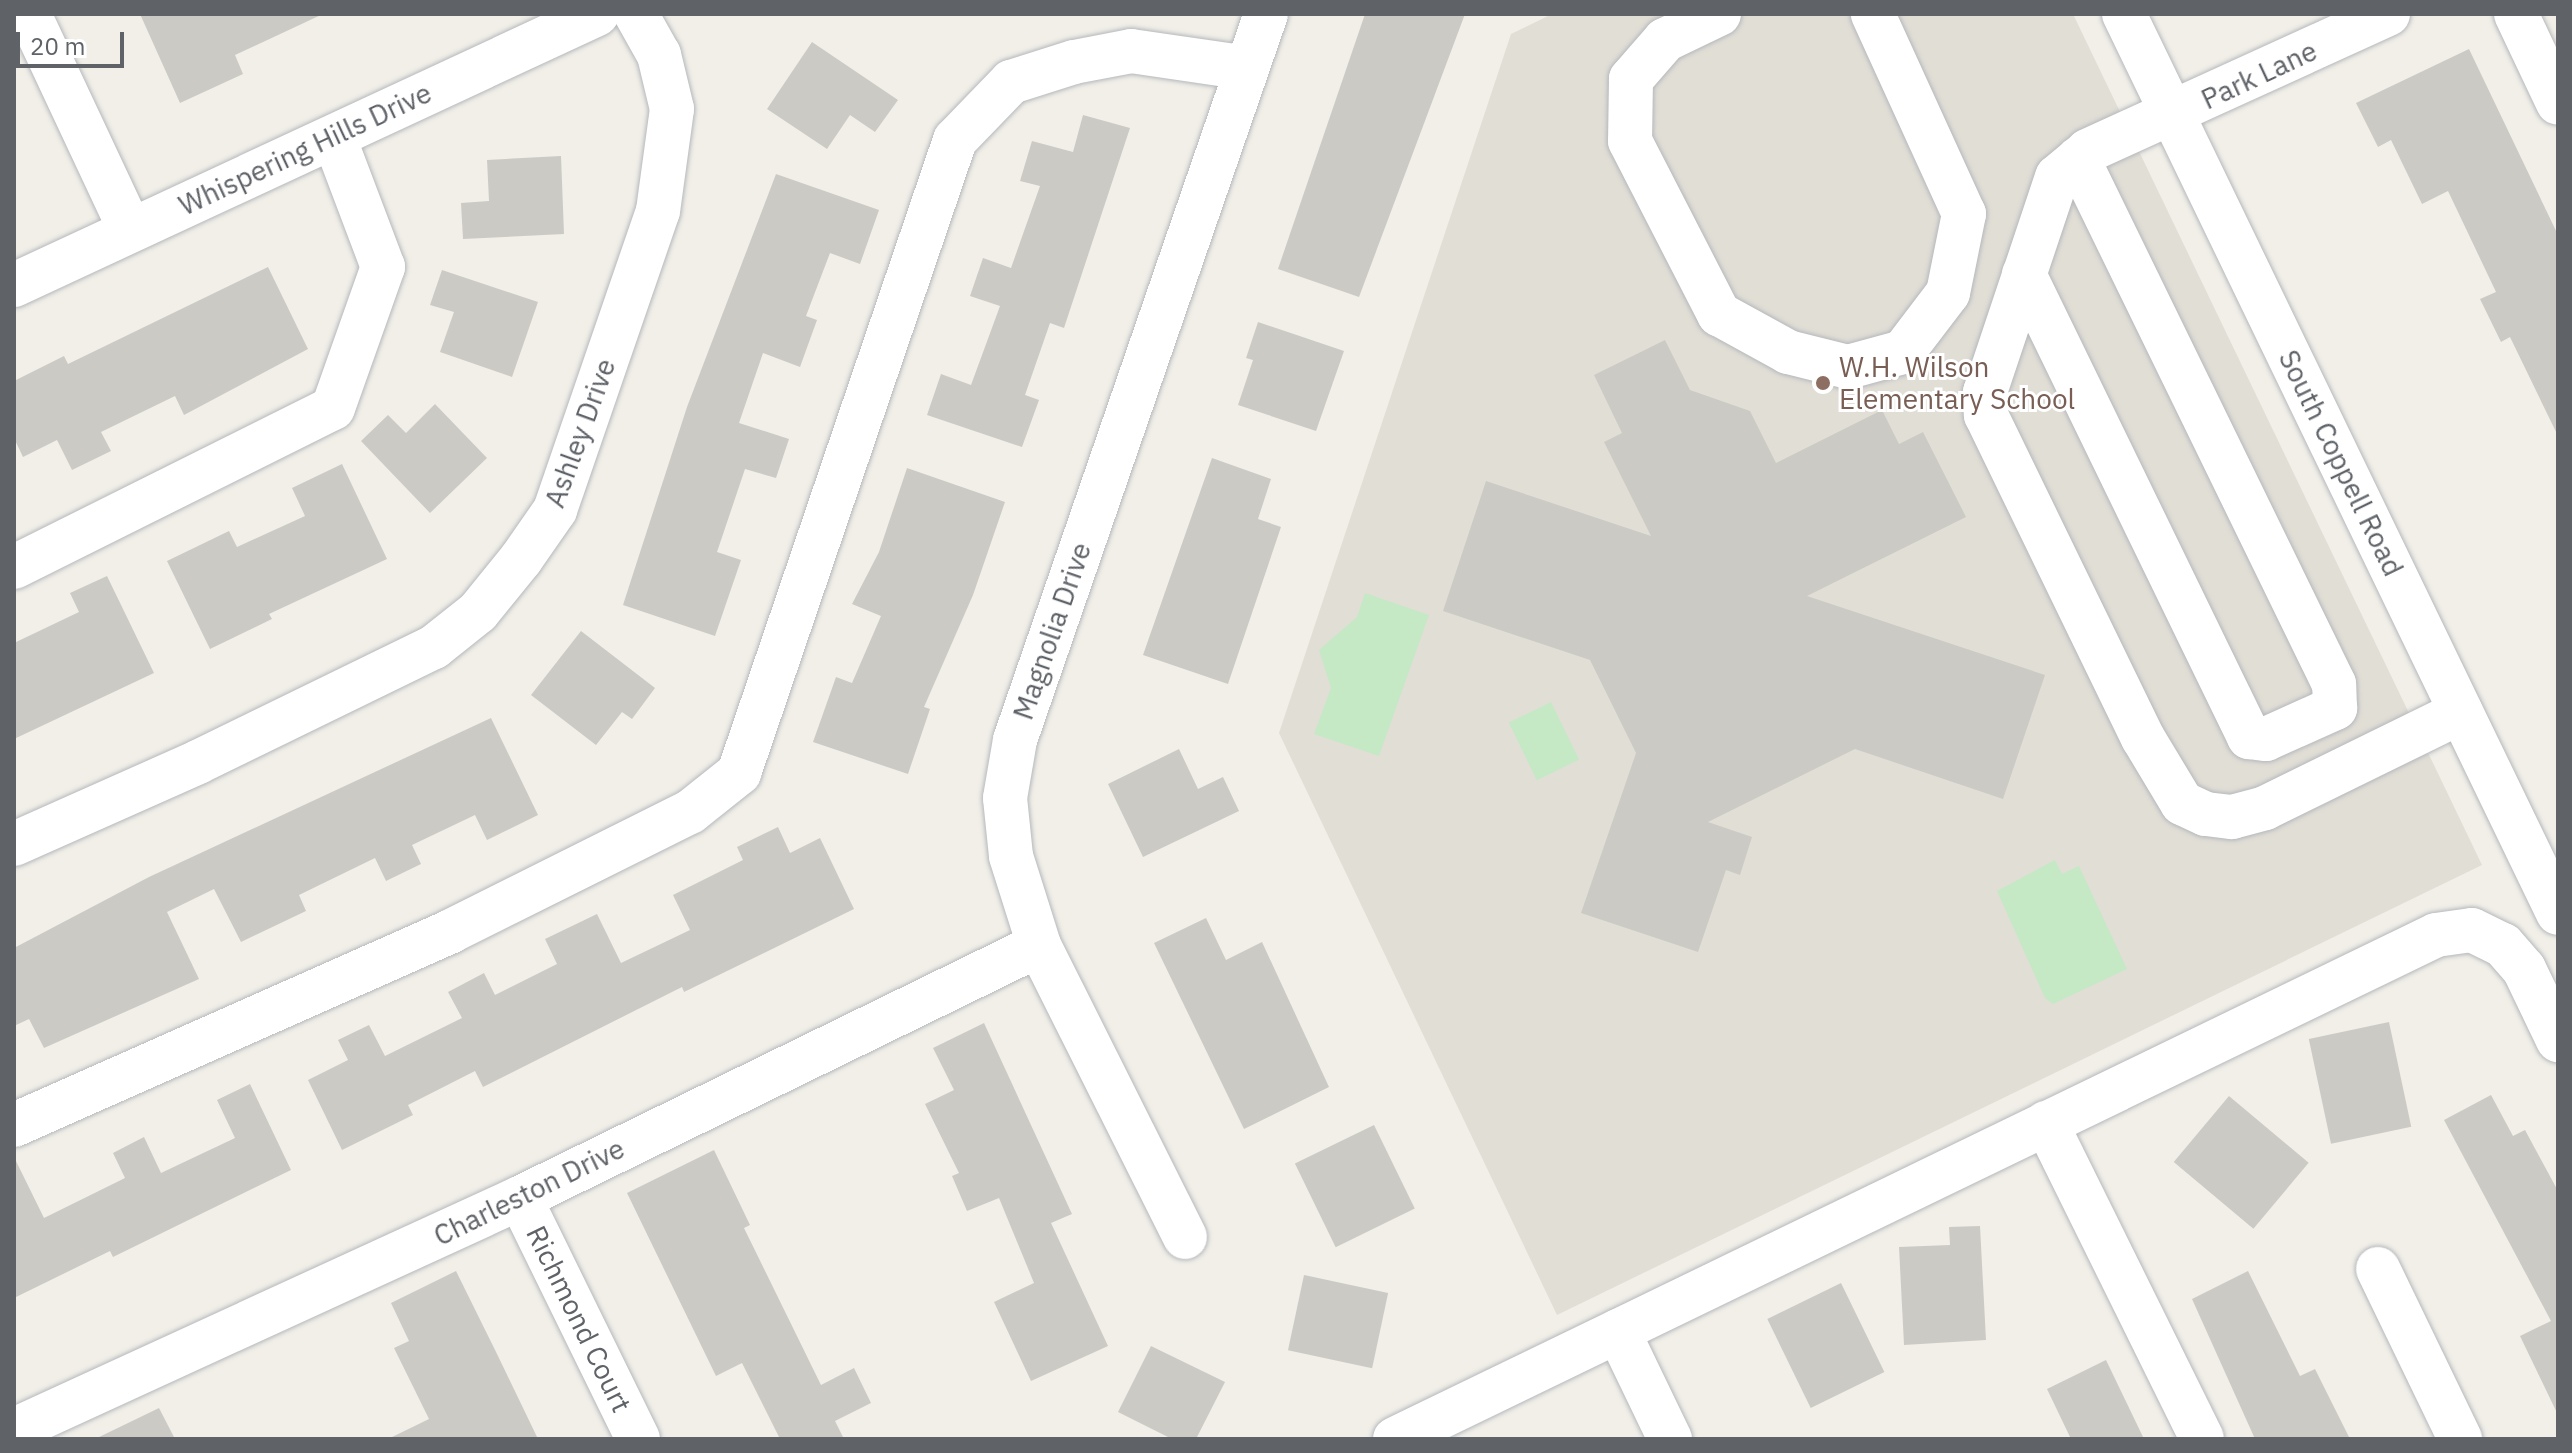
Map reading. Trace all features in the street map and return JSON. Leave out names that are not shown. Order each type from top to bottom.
[{"type":"street","points":[[29,14],[130,230]]},
{"type":"street","name":"Whispering Hills Drive","points":[[14,285],[597,14]]},
{"type":"street","name":"Ashley Drive","points":[[14,844],[434,647],[478,612],[521,559],[555,510],[658,211],[672,109],[659,55],[636,14]]},
{"type":"street","name":"Magnolia Drive","points":[[1185,1237],[1039,945],[1011,856],[1005,798],[1015,740],[1266,14]]},
{"type":"street","points":[[1719,14],[1665,40],[1631,79],[1630,141],[1719,314],[1788,352],[1848,367],[1903,352],[1948,293],[1964,214],[1873,14]]},
{"type":"street","name":"South Coppell Road","points":[[2124,14],[2558,913]]},
{"type":"street","name":"Park Lane","points":[[2078,159],[2388,14]]},
{"type":"street","points":[[2516,14],[2558,103]]},
{"type":"street","points":[[14,1125],[451,931],[690,812],[739,773],[955,140],[1011,82],[1074,62],[1131,51],[1247,68]]},
{"type":"street","points":[[14,567],[333,408],[383,267],[334,137]]},
{"type":"street","points":[[2024,274],[2249,737],[2266,739],[2335,708],[2334,684],[2078,159],[2057,177],[2024,274],[1985,392],[1986,415],[2143,738],[2182,803],[2206,814],[2232,817],[2265,808],[2461,712]]},
{"type":"street","points":[[1395,1439],[2436,935],[2472,930],[2503,945],[2524,969],[2558,1040]]},
{"type":"street","name":"Charleston Drive","points":[[14,1430],[520,1198],[1039,945]]},
{"type":"street","points":[[2046,1123],[2202,1439]]},
{"type":"street","name":"Richmond Court","points":[[520,1198],[638,1439]]},
{"type":"street","points":[[2378,1269],[2460,1439]]},
{"type":"street","points":[[1618,1331],[1670,1439]]},
{"type":"shaded area","name":"W.H. Wilson Elementary School","points":[[1552,14],[2073,14],[2482,865],[1557,1315],[1279,733],[1511,34]]},
{"type":"green space","points":[[1365,593],[1429,615],[1379,756],[1314,734],[1331,688],[1319,650],[1357,617]]},
{"type":"green space","points":[[1551,702],[1579,760],[1537,780],[1509,723]]},
{"type":"green space","points":[[2055,860],[2062,874],[2079,866],[2127,969],[2053,1004],[2045,998],[1997,891]]},
{"type":"building","points":[[140,14],[323,14],[235,55],[243,74],[180,103]]},
{"type":"building","points":[[1365,14],[1465,14],[1359,297],[1278,269]]},
{"type":"building","points":[[812,42],[898,100],[875,132],[850,115],[827,149],[767,109]]},
{"type":"building","points":[[2469,49],[2558,235],[2558,436],[2510,337],[2501,342],[2480,299],[2496,292],[2448,191],[2422,204],[2391,140],[2378,147],[2356,103]]},
{"type":"building","points":[[1083,115],[1130,128],[1064,328],[1050,323],[1025,395],[1039,400],[1022,447],[927,415],[941,374],[971,385],[1000,306],[970,296],[983,258],[1011,268],[1040,186],[1020,181],[1032,141],[1073,152]]},
{"type":"building","points":[[561,156],[564,234],[463,239],[461,203],[489,201],[487,160]]},
{"type":"building","points":[[776,174],[879,210],[860,264],[830,253],[806,316],[817,320],[800,367],[763,353],[739,423],[789,439],[776,478],[745,469],[717,552],[741,560],[715,636],[623,605],[687,407]]},
{"type":"building","points":[[268,267],[308,349],[184,415],[175,396],[101,432],[111,451],[72,470],[57,440],[23,457],[14,438],[14,381],[64,356],[68,364]]},
{"type":"building","points":[[442,270],[538,302],[512,377],[440,352],[454,312],[430,305]]},
{"type":"building","points":[[1258,322],[1344,351],[1316,431],[1238,405],[1253,360],[1246,358]]},
{"type":"building","points":[[1665,340],[1690,390],[1750,411],[1776,463],[1882,410],[1899,444],[1923,432],[1966,517],[1807,596],[2045,675],[2003,799],[1855,749],[1708,822],[1752,837],[1740,875],[1726,870],[1698,952],[1581,913],[1636,753],[1590,660],[1443,611],[1486,481],[1651,536],[1604,442],[1622,433],[1594,375]]},
{"type":"building","points":[[435,404],[487,458],[430,513],[361,441],[388,415],[406,433]]},
{"type":"building","points":[[1212,458],[1271,479],[1258,519],[1281,527],[1228,684],[1143,655]]},
{"type":"building","points":[[342,464],[387,559],[269,614],[272,619],[210,649],[167,561],[229,531],[237,547],[305,516],[292,488]]},
{"type":"building","points":[[907,468],[1005,502],[973,595],[924,707],[930,709],[908,774],[813,742],[836,677],[852,683],[881,616],[852,604],[879,552]]},
{"type":"building","points":[[107,576],[154,673],[14,739],[14,643],[79,612],[70,593]]},
{"type":"building","points":[[581,631],[655,688],[632,719],[622,712],[596,745],[531,695]]},
{"type":"building","points":[[491,718],[538,815],[487,840],[475,815],[412,845],[421,864],[386,881],[375,858],[299,895],[306,911],[241,942],[214,889],[167,912],[199,979],[44,1048],[29,1019],[14,1026],[14,948],[149,877]]},
{"type":"building","points":[[1179,749],[1198,789],[1223,777],[1239,811],[1143,857],[1108,784]]},
{"type":"building","points":[[778,827],[790,853],[820,838],[854,909],[684,992],[682,987],[483,1087],[475,1071],[408,1105],[413,1115],[342,1150],[308,1080],[348,1060],[338,1040],[369,1025],[385,1056],[462,1018],[448,992],[484,973],[495,995],[557,964],[545,939],[597,914],[621,963],[690,930],[673,895],[743,860],[737,847]]},
{"type":"building","points":[[1206,918],[1226,960],[1262,942],[1329,1087],[1244,1129],[1154,943]]},
{"type":"building","points":[[2389,1022],[2411,1127],[2331,1144],[2309,1039]]},
{"type":"building","points":[[984,1023],[1072,1214],[1051,1223],[1108,1346],[1031,1381],[994,1302],[1034,1283],[999,1198],[967,1211],[952,1176],[959,1173],[925,1104],[954,1090],[933,1048]]},
{"type":"building","points":[[250,1084],[291,1170],[113,1257],[110,1251],[14,1298],[14,1157],[44,1218],[125,1178],[113,1153],[144,1137],[161,1173],[235,1138],[217,1100]]},
{"type":"building","points":[[2491,1095],[2513,1136],[2525,1130],[2558,1191],[2558,1415],[2520,1336],[2551,1321],[2444,1120]]},
{"type":"building","points":[[2229,1096],[2309,1163],[2253,1229],[2174,1162]]},
{"type":"building","points":[[1374,1125],[1415,1209],[1336,1247],[1295,1164]]},
{"type":"building","points":[[714,1150],[750,1225],[744,1228],[821,1385],[854,1368],[871,1403],[835,1421],[844,1439],[780,1439],[742,1363],[716,1376],[627,1193]]},
{"type":"building","points":[[1980,1226],[1986,1340],[1904,1345],[1899,1247],[1950,1245],[1949,1227]]},
{"type":"building","points":[[456,1271],[538,1439],[388,1439],[429,1419],[394,1348],[409,1341],[391,1303]]},
{"type":"building","points":[[2248,1271],[2300,1376],[2315,1369],[2350,1439],[2255,1439],[2192,1299]]},
{"type":"building","points":[[1304,1275],[1388,1293],[1372,1368],[1288,1350]]},
{"type":"building","points":[[1841,1283],[1884,1372],[1811,1408],[1767,1319]]},
{"type":"building","points":[[1151,1346],[1225,1382],[1196,1439],[1172,1439],[1118,1412]]},
{"type":"building","points":[[2106,1360],[2144,1439],[2071,1439],[2047,1389]]},
{"type":"building","points":[[159,1408],[175,1439],[95,1439]]},
{"type":"place","name":"W.H. Wilson Elementary School","points":[[1823,383]]}]
